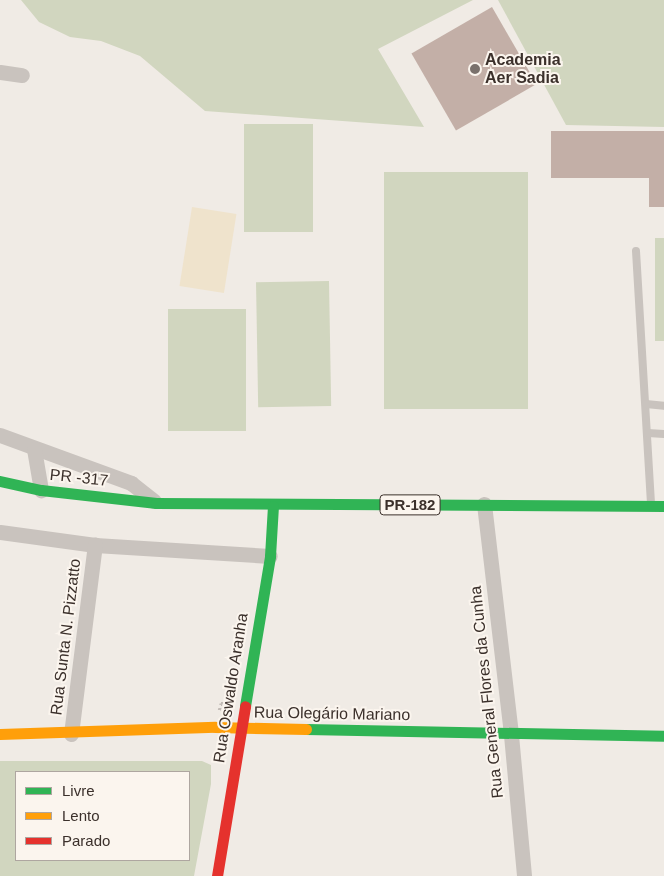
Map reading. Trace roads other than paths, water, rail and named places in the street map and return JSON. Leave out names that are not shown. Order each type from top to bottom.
[{"type":"street","points":[[0,72],[22,75]]},
{"type":"street","points":[[0,436],[131,483],[156,502]]},
{"type":"street","points":[[34,449],[41,490]]},
{"type":"street","name":"PR -317","points":[[0,482],[41,490],[156,502]]},
{"type":"street","name":"PR-182","points":[[156,502],[273,506],[484,504],[664,506]]},
{"type":"street","name":"Rua General Flores da Cunha","points":[[484,504],[511,735],[524,876]]},
{"type":"street","name":"Rua Oswaldo Aranha","points":[[217,876],[270,556],[273,506]]},
{"type":"street","points":[[0,532],[96,545],[270,556]]},
{"type":"street","name":"Rua Sunta N. Pizzatto","points":[[71,734],[96,545]]},
{"type":"street","name":"Rua Olegário Mariano","points":[[0,734],[71,734],[240,728],[511,735],[664,736]]},
{"type":"lane","points":[[636,251],[651,506]]},
{"type":"lane","points":[[646,404],[664,406]]},
{"type":"lane","points":[[648,433],[664,434]]},
{"type":"place","name":"Academia Aer Sadia","points":[[475,69]]}]
